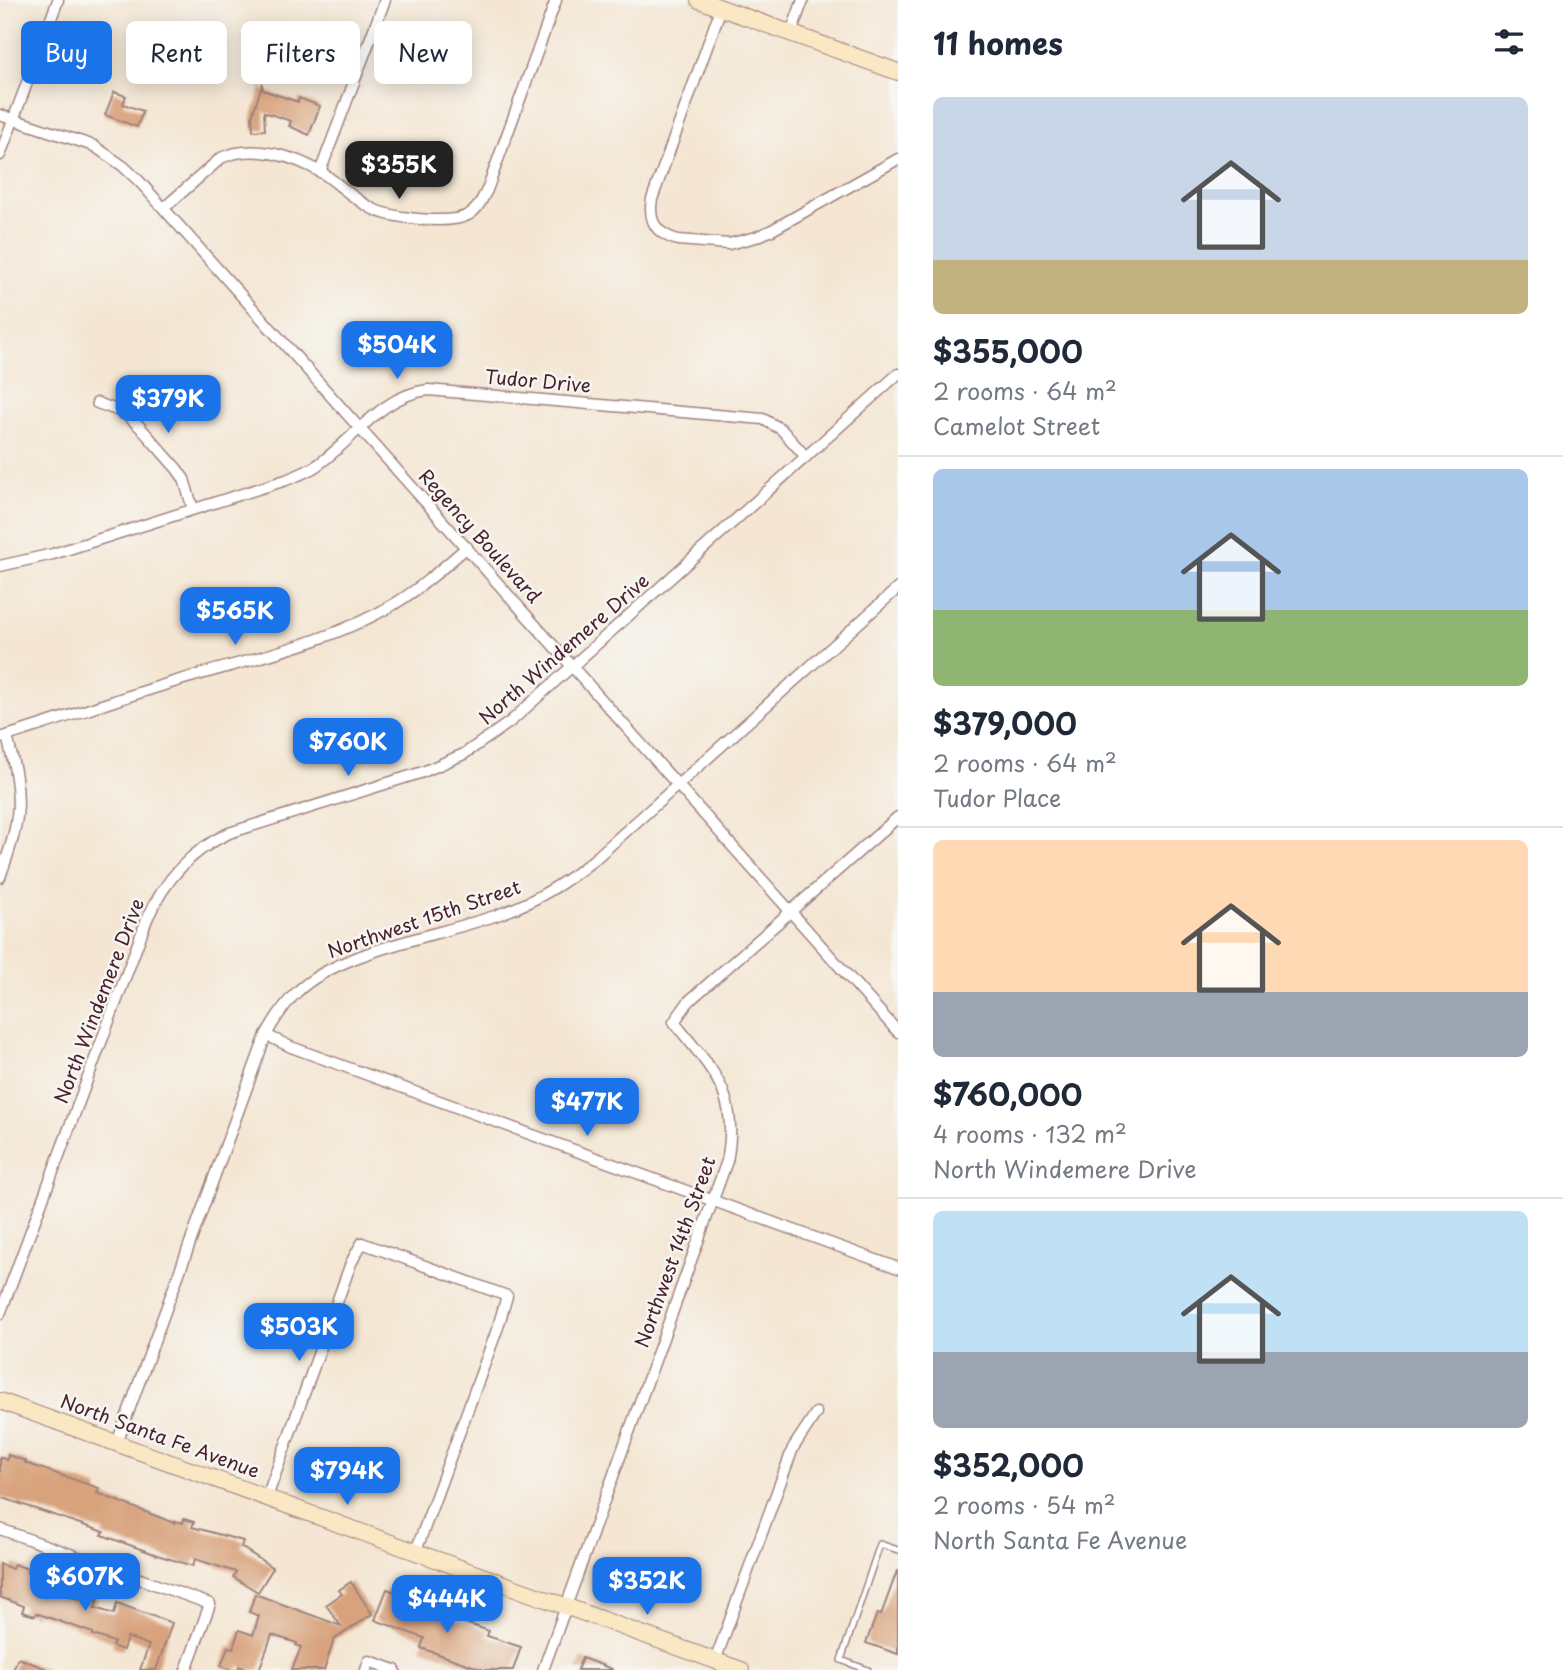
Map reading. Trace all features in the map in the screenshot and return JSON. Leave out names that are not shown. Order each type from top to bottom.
[{"type":"main road","points":[[699,0],[898,72]]},
{"type":"main road","name":"North Santa Fe Avenue","points":[[0,1401],[741,1670]]},
{"type":"street","points":[[0,155],[58,0]]},
{"type":"street","points":[[320,172],[385,0]]},
{"type":"street","points":[[164,208],[209,166],[240,151],[263,152],[320,172],[369,207],[389,215],[451,219],[470,215],[478,207],[487,190],[556,0]]},
{"type":"street","points":[[791,33],[803,0]]},
{"type":"street","points":[[722,8],[652,199],[650,216],[657,229],[669,238],[678,240],[740,242],[772,230],[898,159]]},
{"type":"street","name":"Regency Boulevard","points":[[0,116],[72,138],[106,153],[123,166],[164,208],[898,1032]]},
{"type":"street","name":"North Windemere Drive","points":[[0,1314],[147,919],[164,886],[177,870],[200,850],[229,833],[423,772],[464,754],[510,722],[898,374]]},
{"type":"street","name":"Tudor Drive","points":[[0,566],[53,554],[301,474],[316,466],[394,401],[416,391],[763,419],[781,429],[806,457]]},
{"type":"street","points":[[97,403],[125,414],[140,427],[184,479],[193,509]]},
{"type":"street","points":[[0,877],[16,831],[19,811],[19,790],[4,737],[348,628],[397,602],[435,575],[467,547]]},
{"type":"street","name":"Northwest 15th Street","points":[[117,1443],[266,1035],[284,1006],[298,991],[329,970],[355,959],[498,915],[552,891],[596,858],[898,589]]},
{"type":"street","name":"Northwest 14th Street","points":[[543,1670],[727,1161],[730,1146],[729,1109],[725,1094],[713,1070],[674,1021],[689,1001],[898,817]]},
{"type":"street","points":[[266,1035],[291,1047],[898,1268]]},
{"type":"street","points":[[267,1497],[351,1263],[362,1243],[506,1296],[498,1327],[416,1551]]},
{"type":"street","points":[[715,1661],[793,1448],[816,1413]]},
{"type":"street","points":[[0,1529],[210,1604],[186,1670]]},
{"type":"street","points":[[367,1665],[395,1670]]},
{"type":"lane","points":[[868,1670],[841,1660],[880,1544],[898,1550]]},
{"type":"building","points":[[262,85],[263,90],[320,106],[309,135],[289,126],[291,121],[264,112],[265,130],[253,131],[252,116]]},
{"type":"building","points":[[114,92],[126,96],[123,104],[143,111],[137,127],[105,115]]},
{"type":"building","points":[[8,1455],[99,1488],[97,1493],[174,1523],[183,1523],[184,1519],[194,1522],[192,1527],[243,1541],[241,1547],[273,1568],[258,1592],[233,1577],[236,1572],[195,1559],[193,1566],[157,1555],[102,1535],[104,1532],[0,1497],[0,1457],[7,1460]]},
{"type":"building","points":[[0,1564],[12,1569],[14,1564],[28,1569],[27,1572],[61,1584],[58,1592],[79,1599],[82,1590],[99,1596],[95,1608],[114,1614],[117,1603],[172,1623],[156,1670],[140,1670],[149,1645],[127,1637],[123,1650],[112,1646],[114,1642],[93,1633],[36,1613],[35,1616],[22,1612],[24,1606],[0,1597]]},
{"type":"building","points":[[897,1571],[898,1654],[866,1643],[877,1614],[881,1615]]},
{"type":"building","points":[[351,1582],[372,1614],[334,1640],[324,1670],[292,1670],[301,1647],[296,1645],[297,1643],[272,1635],[259,1670],[239,1666],[238,1670],[231,1670],[221,1666],[228,1647],[233,1648],[239,1630],[253,1635],[259,1616],[249,1612],[255,1594],[341,1626],[326,1605],[342,1594],[339,1590]]},
{"type":"building","points":[[387,1589],[418,1600],[416,1606],[489,1631],[487,1636],[521,1647],[513,1670],[484,1670],[421,1648],[424,1638],[375,1620]]},
{"type":"building","points":[[18,1658],[47,1669],[47,1670],[13,1670]]},
{"type":"building","points":[[582,1658],[612,1669],[612,1670],[577,1670]]}]
